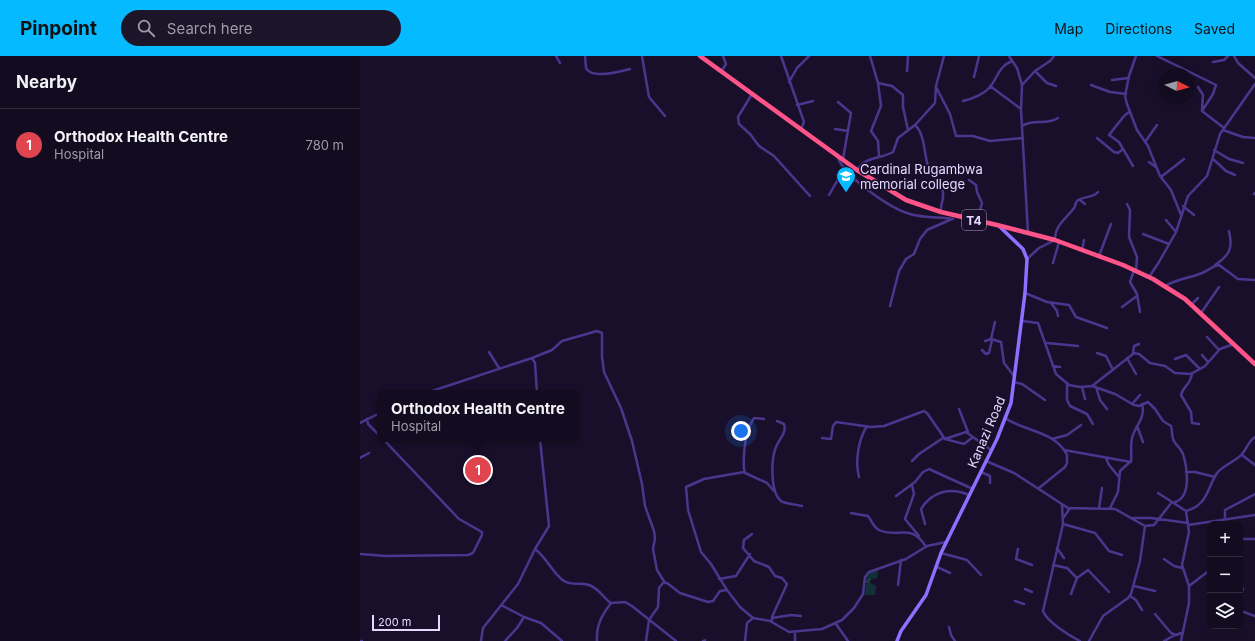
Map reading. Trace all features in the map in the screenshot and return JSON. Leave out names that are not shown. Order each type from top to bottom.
[{"type":"highway","name":"T4","points":[[700,56],[857,170],[906,200],[955,217],[1028,232],[1057,241],[1099,256],[1148,277],[1165,286],[1192,305],[1255,364]]},
{"type":"main road","points":[[997,225],[1023,249],[1027,259]]},
{"type":"main road","name":"Kanazi Road","points":[[897,641],[901,631],[926,595],[941,553],[973,489],[1011,403],[1020,321],[1025,293],[1027,259]]},
{"type":"street","points":[[556,56],[560,63]]},
{"type":"street","points":[[585,56],[586,70],[594,73],[602,74],[630,69]]},
{"type":"street","points":[[642,56],[649,98],[666,116]]},
{"type":"street","points":[[721,72],[726,64],[723,56]]},
{"type":"street","points":[[781,56],[804,122],[800,129]]},
{"type":"street","points":[[789,82],[797,68],[809,56]]},
{"type":"street","points":[[870,56],[878,83],[881,106],[871,131],[878,141],[879,156]]},
{"type":"street","points":[[908,56],[908,71]]},
{"type":"street","points":[[857,170],[862,163],[893,152],[898,138],[915,125],[934,103],[936,86],[944,56]]},
{"type":"street","points":[[974,78],[979,56]]},
{"type":"street","points":[[1009,56],[1017,68],[1022,85],[1021,109],[1028,232]]},
{"type":"street","points":[[1022,85],[1035,71],[1050,61],[1054,56]]},
{"type":"street","points":[[1136,56],[1126,94],[1130,111],[1137,130],[1161,177],[1171,190],[1181,216]]},
{"type":"street","points":[[1157,56],[1216,85],[1213,94],[1202,111]]},
{"type":"street","points":[[1213,62],[1224,60],[1228,56],[1234,57],[1255,78]]},
{"type":"street","points":[[963,101],[974,98],[990,86],[1001,69],[1012,61]]},
{"type":"street","points":[[1035,71],[1044,81],[1056,86]]},
{"type":"street","points":[[1112,80],[1129,78]]},
{"type":"street","points":[[878,83],[892,86],[903,95],[903,107],[908,130]]},
{"type":"street","points":[[1148,277],[1160,262],[1176,232],[1183,206],[1188,196],[1207,176],[1213,159],[1214,150],[1224,129],[1255,84]]},
{"type":"street","points":[[1091,85],[1110,92],[1126,94]]},
{"type":"street","points":[[936,86],[950,114],[956,136],[973,136],[990,141],[1023,138]]},
{"type":"street","points":[[990,86],[1021,109]]},
{"type":"street","points":[[1198,87],[1203,95],[1202,111]]},
{"type":"street","points":[[752,94],[738,117],[739,124],[750,134],[758,146],[774,156],[810,196]]},
{"type":"street","points":[[797,105],[813,101]]},
{"type":"street","points":[[838,102],[851,113],[843,160]]},
{"type":"street","points":[[1130,111],[1109,133],[1110,136],[1119,142],[1133,166]]},
{"type":"street","points":[[1202,111],[1224,129],[1255,138]]},
{"type":"street","points":[[1022,126],[1030,122],[1047,123],[1058,118]]},
{"type":"street","points":[[915,125],[922,132],[924,153],[930,174],[942,190],[943,196],[940,207],[941,212]]},
{"type":"street","points":[[1144,142],[1157,126]]},
{"type":"street","points":[[835,129],[848,131]]},
{"type":"street","points":[[1097,138],[1114,152],[1118,152],[1123,149]]},
{"type":"street","points":[[1214,150],[1229,159],[1243,163]]},
{"type":"street","points":[[837,156],[844,169],[873,194],[903,212],[920,216],[955,217]]},
{"type":"street","points":[[1161,177],[1184,159]]},
{"type":"street","points":[[1213,159],[1226,171],[1235,175]]},
{"type":"street","points":[[1150,162],[1157,168]]},
{"type":"street","points":[[829,195],[844,169]]},
{"type":"street","points":[[969,180],[976,184],[977,192],[982,202],[979,214],[980,221]]},
{"type":"street","points":[[1053,263],[1058,226],[1079,200],[1092,197],[1098,192]]},
{"type":"street","points":[[1079,200],[1085,204]]},
{"type":"street","points":[[1127,204],[1130,210],[1129,236],[1137,257],[1135,271],[1130,282],[1137,296],[1140,312]]},
{"type":"street","points":[[1183,206],[1194,215]]},
{"type":"street","points":[[890,306],[899,271],[906,259],[914,254],[924,234],[931,228],[955,217]]},
{"type":"street","points":[[1166,220],[1176,232]]},
{"type":"street","points":[[1099,256],[1111,224]]},
{"type":"street","points":[[1165,286],[1174,281],[1200,274],[1225,258],[1231,251],[1232,243],[1229,231]]},
{"type":"street","points":[[1143,234],[1170,244]]},
{"type":"street","points":[[1082,251],[1084,240]]},
{"type":"street","points":[[1027,259],[1039,248],[1057,241]]},
{"type":"street","points":[[1215,265],[1222,265],[1238,279],[1255,280]]},
{"type":"street","points":[[1201,313],[1219,288]]},
{"type":"street","points":[[1025,293],[1051,303],[1069,305],[1076,317],[1107,328]]},
{"type":"street","points":[[1122,308],[1137,296]]},
{"type":"street","points":[[1192,305],[1198,298]]},
{"type":"street","points":[[1051,303],[1057,311],[1058,316]]},
{"type":"street","points":[[986,460],[1014,473],[1039,488],[1062,505],[1070,508],[1116,509],[1145,526],[1154,525],[1173,502],[1180,500],[1186,487],[1186,472],[1183,454],[1173,440],[1171,426],[1163,421],[1147,402],[1142,404],[1132,404],[1115,394],[1094,387],[1082,387],[1067,384],[1056,374],[1038,323],[1020,321]]},
{"type":"street","points":[[982,350],[986,354],[989,353],[995,322]]},
{"type":"street","points":[[435,390],[532,358],[554,349],[564,340],[598,330],[603,333],[602,357],[604,372],[621,408],[631,437],[642,484],[645,506],[654,531],[655,538],[653,549],[657,570],[665,583],[680,593],[708,602],[713,601],[722,590],[727,590]]},
{"type":"street","points":[[1207,337],[1219,350]]},
{"type":"street","points":[[985,341],[991,340],[1001,342],[1004,363],[1014,376]]},
{"type":"street","points":[[1046,343],[1078,346]]},
{"type":"street","points":[[1094,387],[1133,353],[1134,346],[1139,344]]},
{"type":"street","points":[[1133,353],[1139,354],[1150,363],[1165,366],[1176,373],[1192,373],[1200,370],[1219,350],[1234,344]]},
{"type":"street","points":[[489,352],[499,368]]},
{"type":"street","points":[[1097,353],[1106,356],[1113,370]]},
{"type":"street","points":[[1175,359],[1186,355],[1200,370]]},
{"type":"street","points":[[1202,355],[1208,362]]},
{"type":"street","points":[[532,358],[535,363],[537,390]]},
{"type":"street","points":[[1127,358],[1136,374]]},
{"type":"street","points":[[1053,366],[1060,367]]},
{"type":"street","points":[[1192,373],[1190,383],[1181,395],[1191,412],[1192,423],[1199,424]]},
{"type":"street","points":[[1014,382],[1022,384],[1045,400]]},
{"type":"street","points":[[1067,384],[1070,406],[1087,414],[1093,424]]},
{"type":"street","points":[[1082,387],[1085,399]]},
{"type":"street","points":[[1094,387],[1100,400],[1107,409]]},
{"type":"street","points":[[1132,404],[1140,395]]},
{"type":"street","points":[[1131,462],[1131,444],[1143,413],[1142,404]]},
{"type":"street","points":[[959,409],[968,433],[991,450]]},
{"type":"street","points":[[822,438],[831,439],[833,426],[836,422],[867,426],[884,426],[924,411],[927,413],[944,438],[964,444],[973,437]]},
{"type":"street","points":[[360,423],[377,414]]},
{"type":"street","points":[[744,472],[745,450],[751,423],[754,418],[764,419]]},
{"type":"street","points":[[1005,418],[1020,426],[1045,434],[1064,450],[1067,455],[1067,463],[1039,488]]},
{"type":"street","points":[[367,419],[368,424],[377,433]]},
{"type":"street","points":[[775,492],[773,460],[776,447],[784,434],[785,426],[777,421]]},
{"type":"street","points":[[1052,439],[1067,435],[1081,424]]},
{"type":"street","points":[[858,477],[857,465],[860,444],[867,426]]},
{"type":"street","points":[[1137,426],[1143,442]]},
{"type":"street","points":[[912,461],[919,454],[944,438],[963,432],[968,433]]},
{"type":"street","points":[[1186,511],[1194,507],[1206,496],[1215,477],[1222,468],[1242,455],[1250,441],[1255,437]]},
{"type":"street","points":[[360,554],[386,556],[468,556],[473,553],[482,535],[482,532],[459,519],[387,442]]},
{"type":"street","points":[[481,641],[483,628],[518,584],[535,549],[547,532],[549,523],[540,442]]},
{"type":"street","points":[[1064,450],[1131,462]]},
{"type":"street","points":[[360,458],[369,453]]},
{"type":"street","points":[[1242,455],[1255,465]]},
{"type":"street","points":[[1106,458],[1109,465],[1119,477]]},
{"type":"street","points":[[1110,508],[1118,492],[1120,471],[1131,462]]},
{"type":"street","points":[[896,496],[912,485],[923,472],[929,469],[973,489]]},
{"type":"street","points":[[980,471],[990,476],[990,483]]},
{"type":"street","points":[[802,506],[782,504],[775,492],[767,483],[744,472],[712,477],[686,486],[687,508],[701,552],[711,564],[727,590],[740,607],[754,618],[772,622],[789,632],[825,629],[836,624],[842,620],[861,598],[866,574],[901,560],[926,547],[947,542]]},
{"type":"street","points":[[1186,472],[1195,472],[1215,477]]},
{"type":"street","points":[[912,485],[914,494],[905,520],[926,547]]},
{"type":"street","points":[[1099,508],[1102,488]]},
{"type":"street","points":[[925,524],[920,509],[926,502],[939,492],[959,491],[969,495]]},
{"type":"street","points":[[1158,493],[1186,511],[1189,534],[1182,568],[1189,586],[1189,603],[1181,641]]},
{"type":"street","points":[[1224,521],[1225,510],[1255,494]]},
{"type":"street","points":[[1062,505],[1063,524],[1056,548],[1044,613],[1063,631],[1080,641]]},
{"type":"street","points":[[1063,520],[1070,508]]},
{"type":"street","points":[[851,513],[868,516],[878,530],[904,532],[919,537]]},
{"type":"street","points":[[1131,518],[1188,524],[1255,515]]},
{"type":"street","points":[[1063,524],[1093,532],[1102,540],[1110,552],[1122,555]]},
{"type":"street","points":[[1089,641],[1103,616],[1130,596],[1134,586],[1145,526]]},
{"type":"street","points":[[752,534],[744,540],[743,546],[754,561],[769,567],[775,576],[782,578],[787,584],[772,618],[772,622]]},
{"type":"street","points":[[1243,538],[1255,539]]},
{"type":"street","points":[[1056,548],[1064,558]]},
{"type":"street","points":[[535,549],[544,557],[565,582],[592,586],[603,594],[611,603]]},
{"type":"street","points":[[1018,549],[1016,559],[1032,565]]},
{"type":"street","points":[[941,553],[967,560],[982,575]]},
{"type":"street","points":[[720,579],[736,576],[750,554]]},
{"type":"street","points":[[1164,559],[1171,565],[1182,568]]},
{"type":"street","points":[[898,585],[901,560]]},
{"type":"street","points":[[1054,565],[1067,568],[1077,578]]},
{"type":"street","points":[[937,567],[950,572]]},
{"type":"street","points":[[1071,594],[1077,578],[1088,570],[1109,592]]},
{"type":"street","points":[[1189,586],[1207,572]]},
{"type":"street","points":[[646,641],[649,620],[658,607],[660,586],[665,583]]},
{"type":"street","points":[[1134,586],[1155,591]]},
{"type":"street","points":[[1025,589],[1032,592]]},
{"type":"street","points":[[1130,596],[1136,600],[1142,610]]},
{"type":"street","points":[[611,603],[625,602],[632,606],[676,641]]},
{"type":"street","points":[[1015,602],[1024,604]]},
{"type":"street","points":[[597,641],[597,628],[601,618],[611,603]]},
{"type":"street","points":[[501,605],[524,617],[541,623],[562,641]]},
{"type":"street","points":[[1244,612],[1255,616]]},
{"type":"street","points":[[1155,614],[1175,635]]},
{"type":"street","points":[[772,618],[790,615],[801,616]]},
{"type":"street","points":[[505,641],[517,628],[524,617]]},
{"type":"street","points":[[745,641],[747,623],[754,618]]},
{"type":"street","points":[[836,624],[848,641]]},
{"type":"street","points":[[949,627],[951,635],[955,641]]},
{"type":"street","points":[[795,632],[795,641]]},
{"type":"street","points":[[1164,641],[1182,633]]},
{"type":"green space","points":[[878,569],[877,578],[872,579],[869,582],[876,586],[875,595],[865,595],[866,584],[868,583],[866,583],[867,574]]},
{"type":"place","name":"Cardinal Rugambwa memorial college","points":[[846,193]]},
{"type":"place","name":"Orthodox Health Centre","points":[[478,470]]}]
